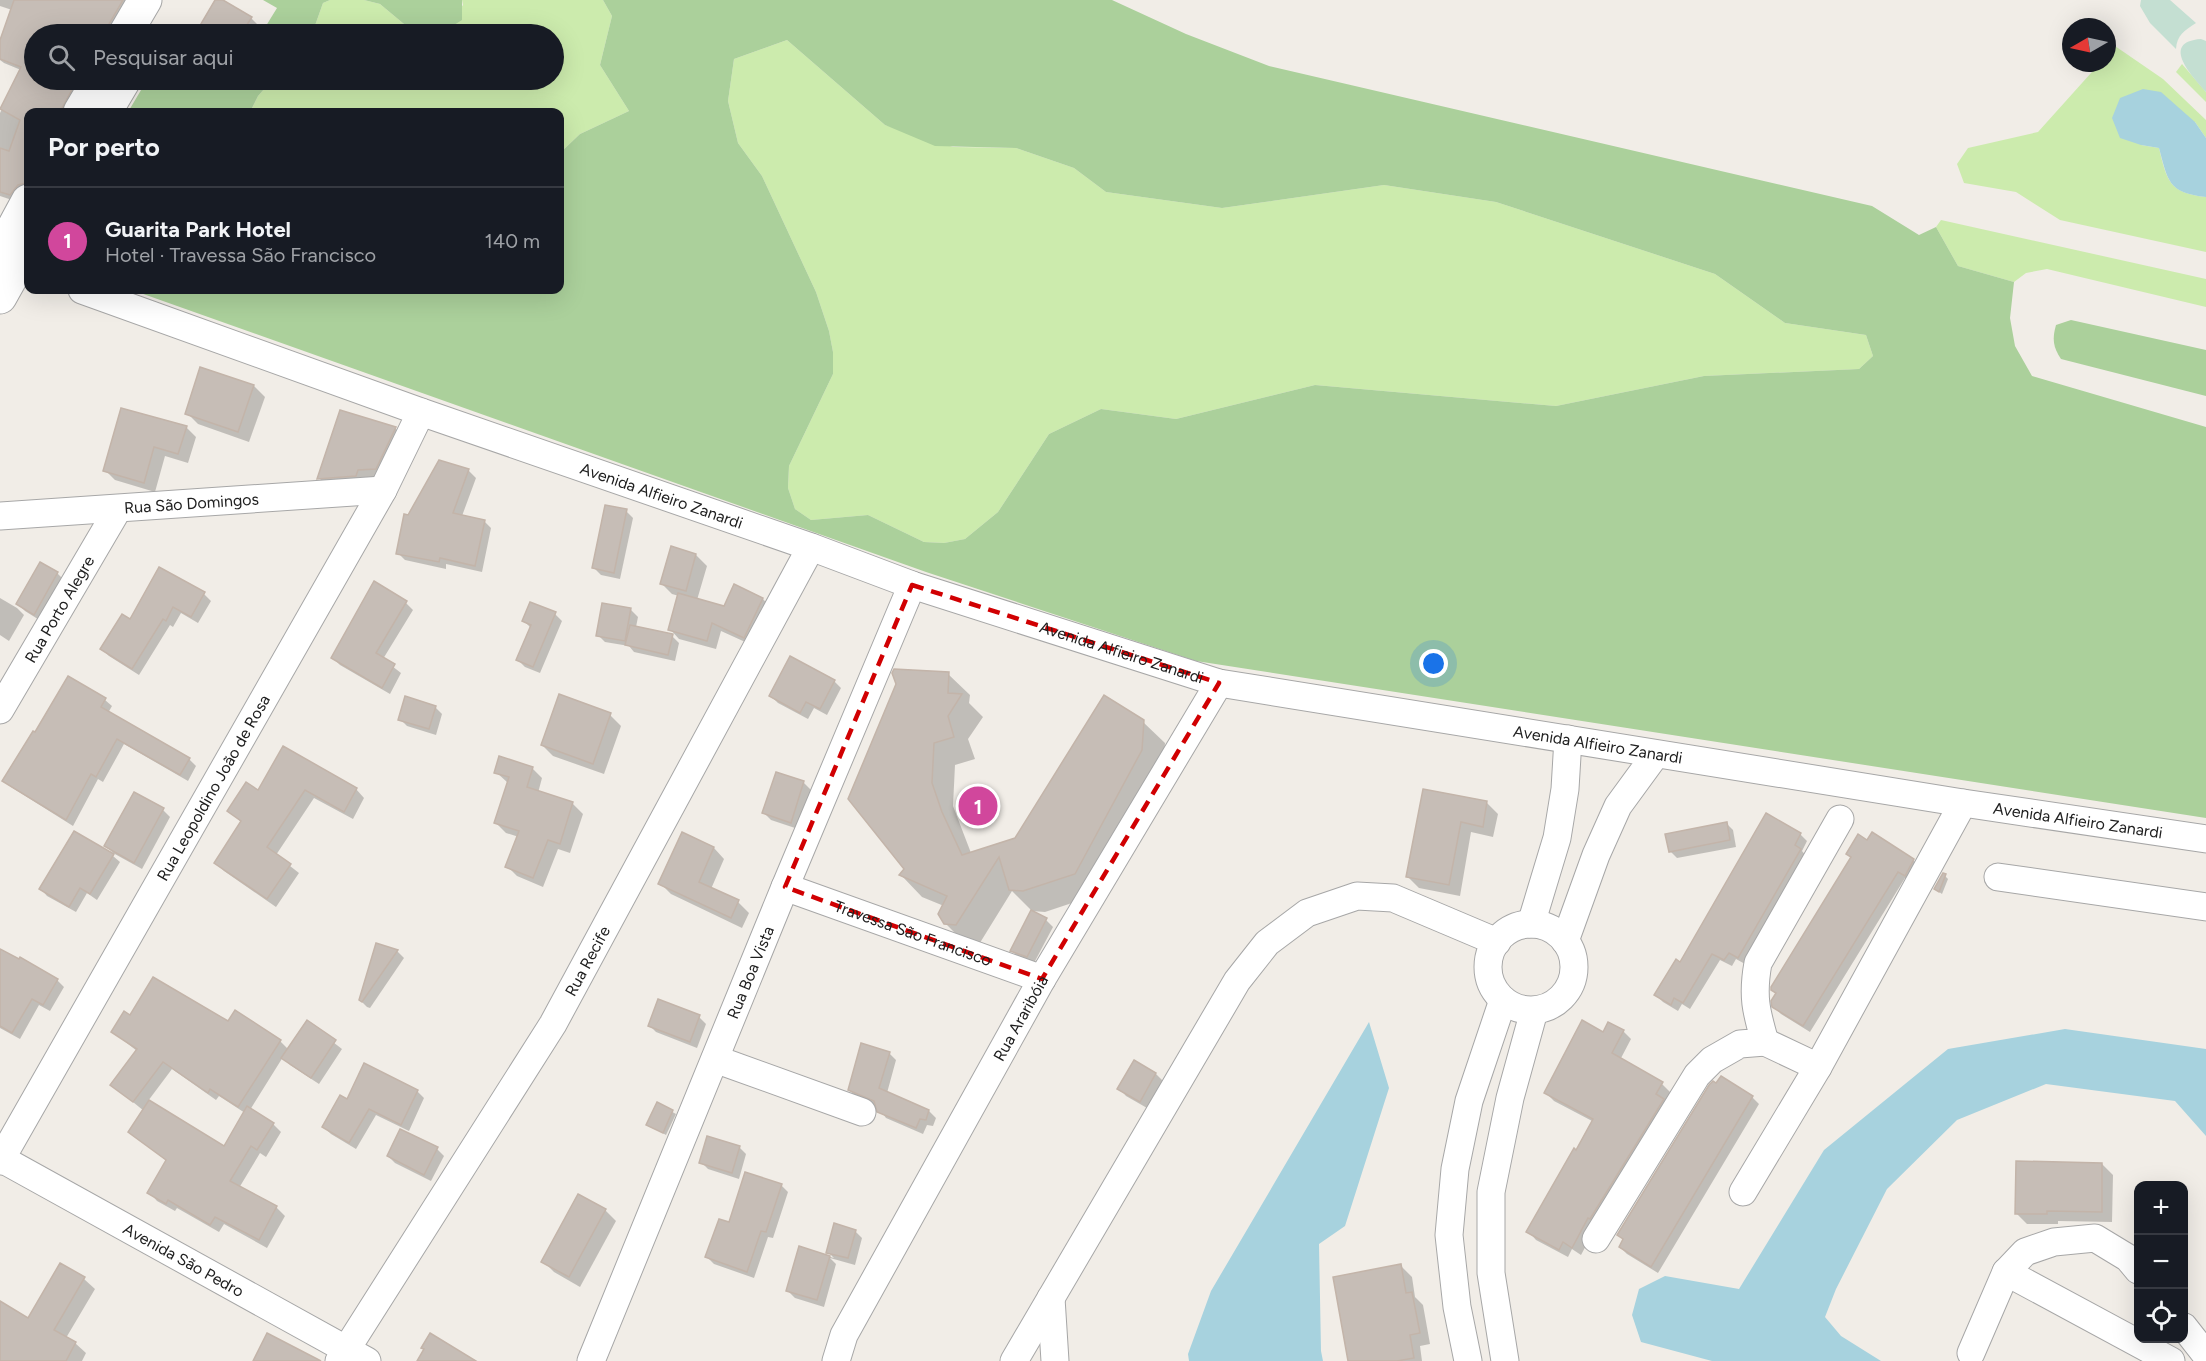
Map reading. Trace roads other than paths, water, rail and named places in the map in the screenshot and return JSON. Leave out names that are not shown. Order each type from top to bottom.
[{"type":"street","points":[[131,24],[145,0]]},
{"type":"street","points":[[156,24],[170,0]]},
{"type":"street","points":[[82,108],[93,90]]},
{"type":"street","points":[[107,108],[118,90]]},
{"type":"street","points":[[12,260],[24,216]]},
{"type":"street","name":"Avenida Alfieiro Zanardi","points":[[93,294],[421,412],[811,547],[912,585],[1219,683],[1963,803],[2206,839]]},
{"type":"street","name":"Rua Leopoldino João de Rosa","points":[[0,1159],[383,490],[421,412]]},
{"type":"street","name":"Rua São Domingos","points":[[0,516],[383,490]]},
{"type":"street","name":"Rua Porto Alegre","points":[[0,710],[118,509]]},
{"type":"street","name":"Rua Recife","points":[[350,1357],[553,1024],[811,547]]},
{"type":"street","name":"Rua Boa Vista","points":[[591,1361],[785,887],[912,585]]},
{"type":"street","name":"Rua Araribóia","points":[[836,1361],[844,1335],[1041,979],[1219,683]]},
{"type":"street","points":[[1531,924],[1557,838],[1565,789],[1568,740]]},
{"type":"street","points":[[1565,940],[1596,855],[1618,806],[1656,754]]},
{"type":"street","points":[[1743,1192],[1818,1067],[1963,803]]},
{"type":"street","points":[[1765,1042],[1756,1012],[1754,987],[1758,963],[1840,819]]},
{"type":"street","points":[[1998,877],[2206,907]]},
{"type":"street","name":"Travessa São Francisco","points":[[785,887],[1041,979]]},
{"type":"street","points":[[1014,1361],[1237,981],[1267,943],[1307,913],[1357,896],[1393,898],[1497,942]]},
{"type":"street","points":[[1531,924],[1544,926],[1565,940],[1573,959],[1573,979],[1568,991],[1559,1001],[1547,1008],[1534,1011],[1512,1006],[1503,1000],[1489,978],[1488,966],[1490,953],[1506,932],[1518,926],[1531,924]]},
{"type":"street","points":[[1468,1361],[1457,1307],[1449,1235],[1455,1169],[1469,1101],[1503,1000]]},
{"type":"street","points":[[1505,1361],[1491,1273],[1491,1192],[1510,1098],[1534,1011]]},
{"type":"street","points":[[1596,1239],[1697,1076],[1712,1060],[1740,1044],[1765,1042],[1818,1067]]},
{"type":"street","points":[[715,1059],[862,1112]]},
{"type":"street","name":"Avenida São Pedro","points":[[0,1159],[350,1357]]},
{"type":"street","points":[[1971,1353],[2006,1272],[2025,1252],[2054,1242],[2095,1238],[2128,1258],[2134,1265]]},
{"type":"street","points":[[2006,1272],[2171,1361]]},
{"type":"street","points":[[1051,1298],[1054,1361]]},
{"type":"street","points":[[2188,1332],[2206,1355]]},
{"type":"water","points":[[2143,89],[2161,92],[2195,122],[2206,138],[2206,197],[2184,192],[2172,183],[2159,148],[2120,138],[2112,118],[2120,98]]},
{"type":"water","points":[[1369,1022],[1389,1088],[1345,1226],[1319,1244],[1323,1361],[1189,1361],[1188,1354],[1211,1291]]},
{"type":"water","points":[[2065,1029],[2206,1049],[2206,1136],[2175,1101],[2046,1084],[1957,1120],[1887,1189],[1836,1289],[1825,1317],[1841,1336],[1881,1361],[1712,1361],[1641,1342],[1632,1315],[1639,1289],[1665,1276],[1739,1289],[1824,1150],[1948,1049]]},
{"type":"place","name":"Guarita Park Hotel","points":[[978,806]]}]
